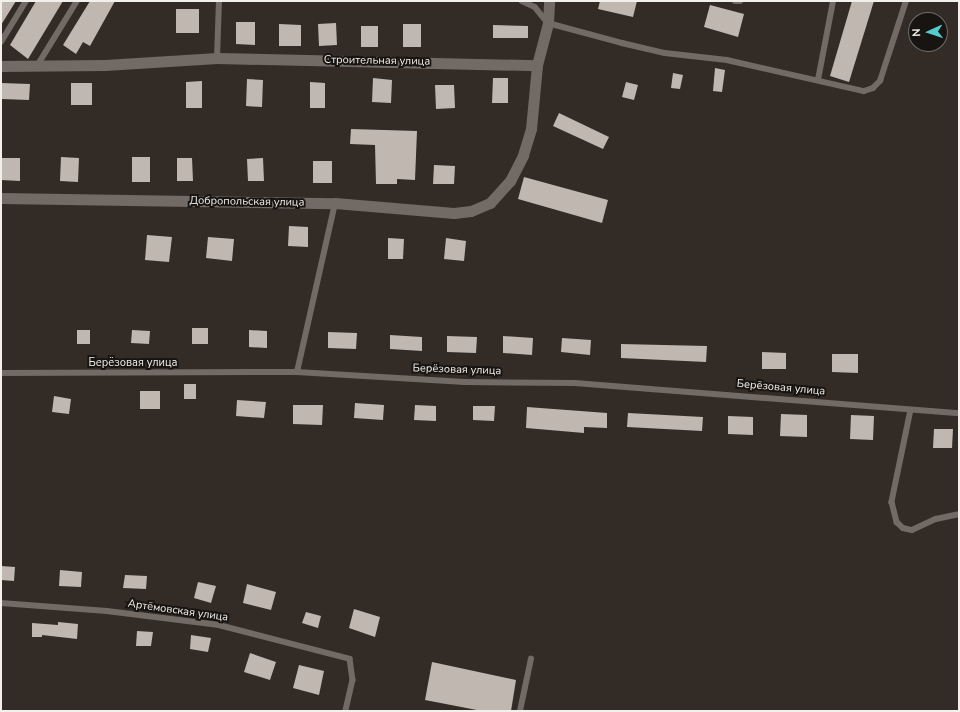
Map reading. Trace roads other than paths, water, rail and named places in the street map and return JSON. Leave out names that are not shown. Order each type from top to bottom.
[{"type":"street","points":[[537,64],[548,23],[549,1]]},
{"type":"street","name":"Строительная улица","points":[[1,66],[37,66],[218,58],[537,64]]},
{"type":"street","name":"Добропольская улица","points":[[1,198],[335,203],[454,213],[471,211],[490,203],[510,181],[523,155],[531,129],[537,64]]},
{"type":"lane","points":[[1,42],[26,1]]},
{"type":"lane","points":[[37,66],[77,1]]},
{"type":"lane","points":[[218,58],[219,1]]},
{"type":"lane","points":[[522,1],[535,7],[548,23],[665,52],[727,60],[864,91],[873,88],[880,81],[906,1]]},
{"type":"lane","points":[[735,1],[740,1]]},
{"type":"lane","points":[[818,80],[833,1]]},
{"type":"lane","points":[[297,372],[335,203]]},
{"type":"lane","name":"Берёзовая улица","points":[[1,373],[297,372],[465,382],[575,383],[959,413]]},
{"type":"lane","points":[[911,410],[892,502],[897,522],[903,528],[912,530],[936,519],[959,514]]},
{"type":"lane","name":"Артёмовская улица","points":[[1,603],[107,611],[219,625],[350,659],[353,680],[346,711]]},
{"type":"lane","points":[[520,711],[531,659]]}]
